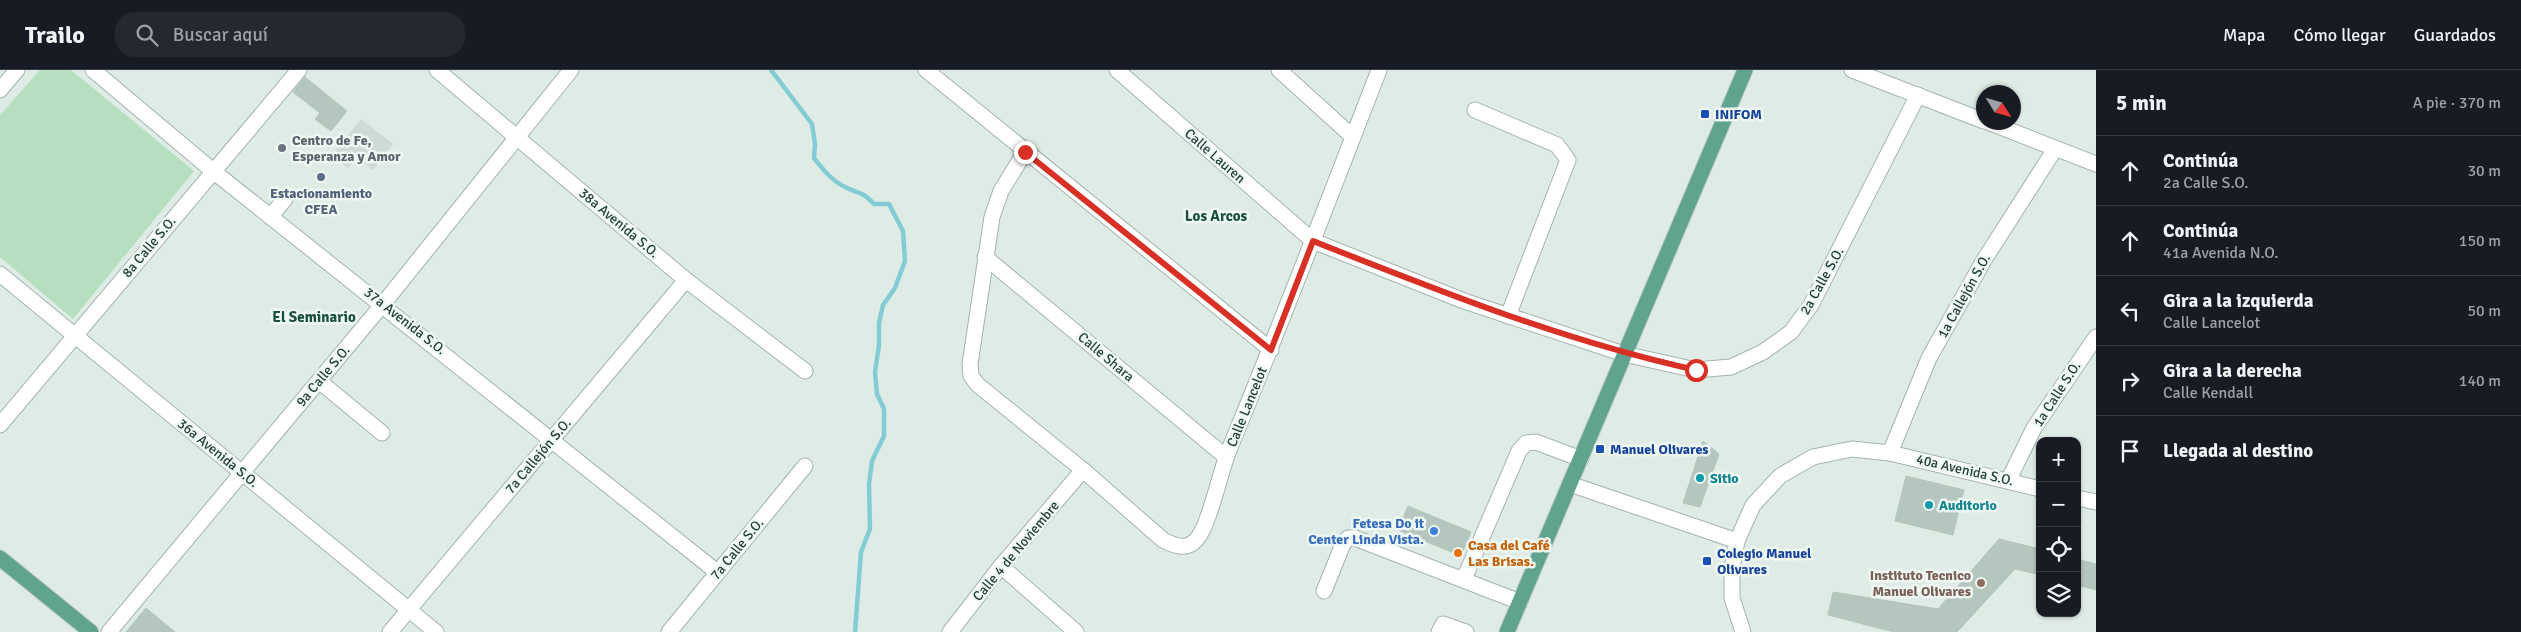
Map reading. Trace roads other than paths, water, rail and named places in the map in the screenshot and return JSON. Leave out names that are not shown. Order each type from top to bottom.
[{"type":"main road","points":[[1507,632],[1745,70]]},
{"type":"main road","points":[[0,558],[91,632]]},
{"type":"street","points":[[0,90],[17,70]]},
{"type":"street","name":"37a Avenida S.O.","points":[[93,70],[213,171],[383,304],[717,572]]},
{"type":"street","name":"8a Calle S.O.","points":[[3,415],[74,336],[299,70]]},
{"type":"street","name":"38a Avenida S.O.","points":[[437,70],[686,280],[805,371]]},
{"type":"street","name":"9a Calle S.O.","points":[[109,632],[383,304],[571,70]]},
{"type":"street","points":[[926,70],[1271,350]]},
{"type":"street","name":"Calle Lauren","points":[[1117,70],[1313,241],[1464,301],[1508,316]]},
{"type":"street","points":[[1279,70],[1353,137]]},
{"type":"street","name":"Calle Lancelot","points":[[1083,470],[1163,540],[1176,546],[1188,546],[1197,538],[1204,525],[1226,457],[1271,350],[1380,70]]},
{"type":"street","points":[[1852,70],[1976,118]]},
{"type":"street","name":"2a Calle S.O.","points":[[1508,316],[1624,354],[1696,370],[1731,367],[1763,352],[1791,332],[1811,305],[1918,95]]},
{"type":"street","points":[[1474,110],[1557,145],[1568,160],[1508,316]]},
{"type":"street","points":[[2008,130],[2096,164]]},
{"type":"street","name":"1a Callejón S.O.","points":[[1890,453],[1929,358],[1984,260],[2056,149]]},
{"type":"street","points":[[1025,152],[1001,191],[992,217],[970,364],[971,376],[978,385],[1083,470]]},
{"type":"street","points":[[271,216],[285,199]]},
{"type":"street","name":"Calle Shara","points":[[985,257],[1226,457]]},
{"type":"street","name":"36a Avenida S.O.","points":[[0,274],[436,632]]},
{"type":"street","name":"7a Callejón S.O.","points":[[390,632],[686,280]]},
{"type":"street","name":"1a Calle S.O.","points":[[2008,481],[2034,428],[2096,337]]},
{"type":"street","points":[[319,381],[382,433]]},
{"type":"street","points":[[1464,579],[1519,451],[1526,443],[1536,442],[1581,459]]},
{"type":"street","points":[[1743,632],[1732,598],[1732,568],[1737,541],[1753,505],[1780,476],[1813,457],[1852,449],[1890,453]]},
{"type":"street","name":"40a Avenida S.O.","points":[[1890,453],[2036,487]]},
{"type":"street","name":"7a Calle S.O.","points":[[669,632],[805,466]]},
{"type":"street","name":"Calle 4 de Noviembre","points":[[950,632],[1002,566],[1083,470]]},
{"type":"street","points":[[1570,484],[1737,541]]},
{"type":"street","points":[[2081,499],[2096,502]]},
{"type":"street","points":[[1324,590],[1343,544],[1348,538],[1355,538],[1520,602]]},
{"type":"street","points":[[1002,566],[1076,632]]},
{"type":"street","points":[[1439,632],[1443,624],[1466,632]]},
{"type":"waterway","points":[[771,70],[812,124],[815,144],[814,158],[820,166],[838,183],[862,194],[874,204],[889,204],[903,231],[905,261],[895,288],[883,305],[879,323],[879,345],[875,372],[877,394],[884,409],[884,436],[872,461],[869,484],[870,529],[861,552],[855,632]]},
{"type":"place","name":"INIFOM","points":[[1705,114]]},
{"type":"place","name":"Centro de Fe, Esperanza y Amor","points":[[282,148]]},
{"type":"place","name":"Estacionamiento CFEA","points":[[321,177]]},
{"type":"place","name":"Manuel Olivares","points":[[1600,449]]},
{"type":"place","name":"Sitio","points":[[1700,478]]},
{"type":"place","name":"Auditorio","points":[[1929,505]]},
{"type":"place","name":"Fetesa Do it Center Linda Vista.","points":[[1434,531]]},
{"type":"place","name":"Casa del Café Las Brisas.","points":[[1458,553]]},
{"type":"place","name":"Colegio Manuel Olivares","points":[[1707,561]]},
{"type":"place","name":"Instituto Tecnico Manuel Olivares","points":[[1981,583]]},
{"type":"district","name":"Los Arcos","points":[[1216,216]]},
{"type":"district","name":"El Seminario","points":[[314,317]]}]
